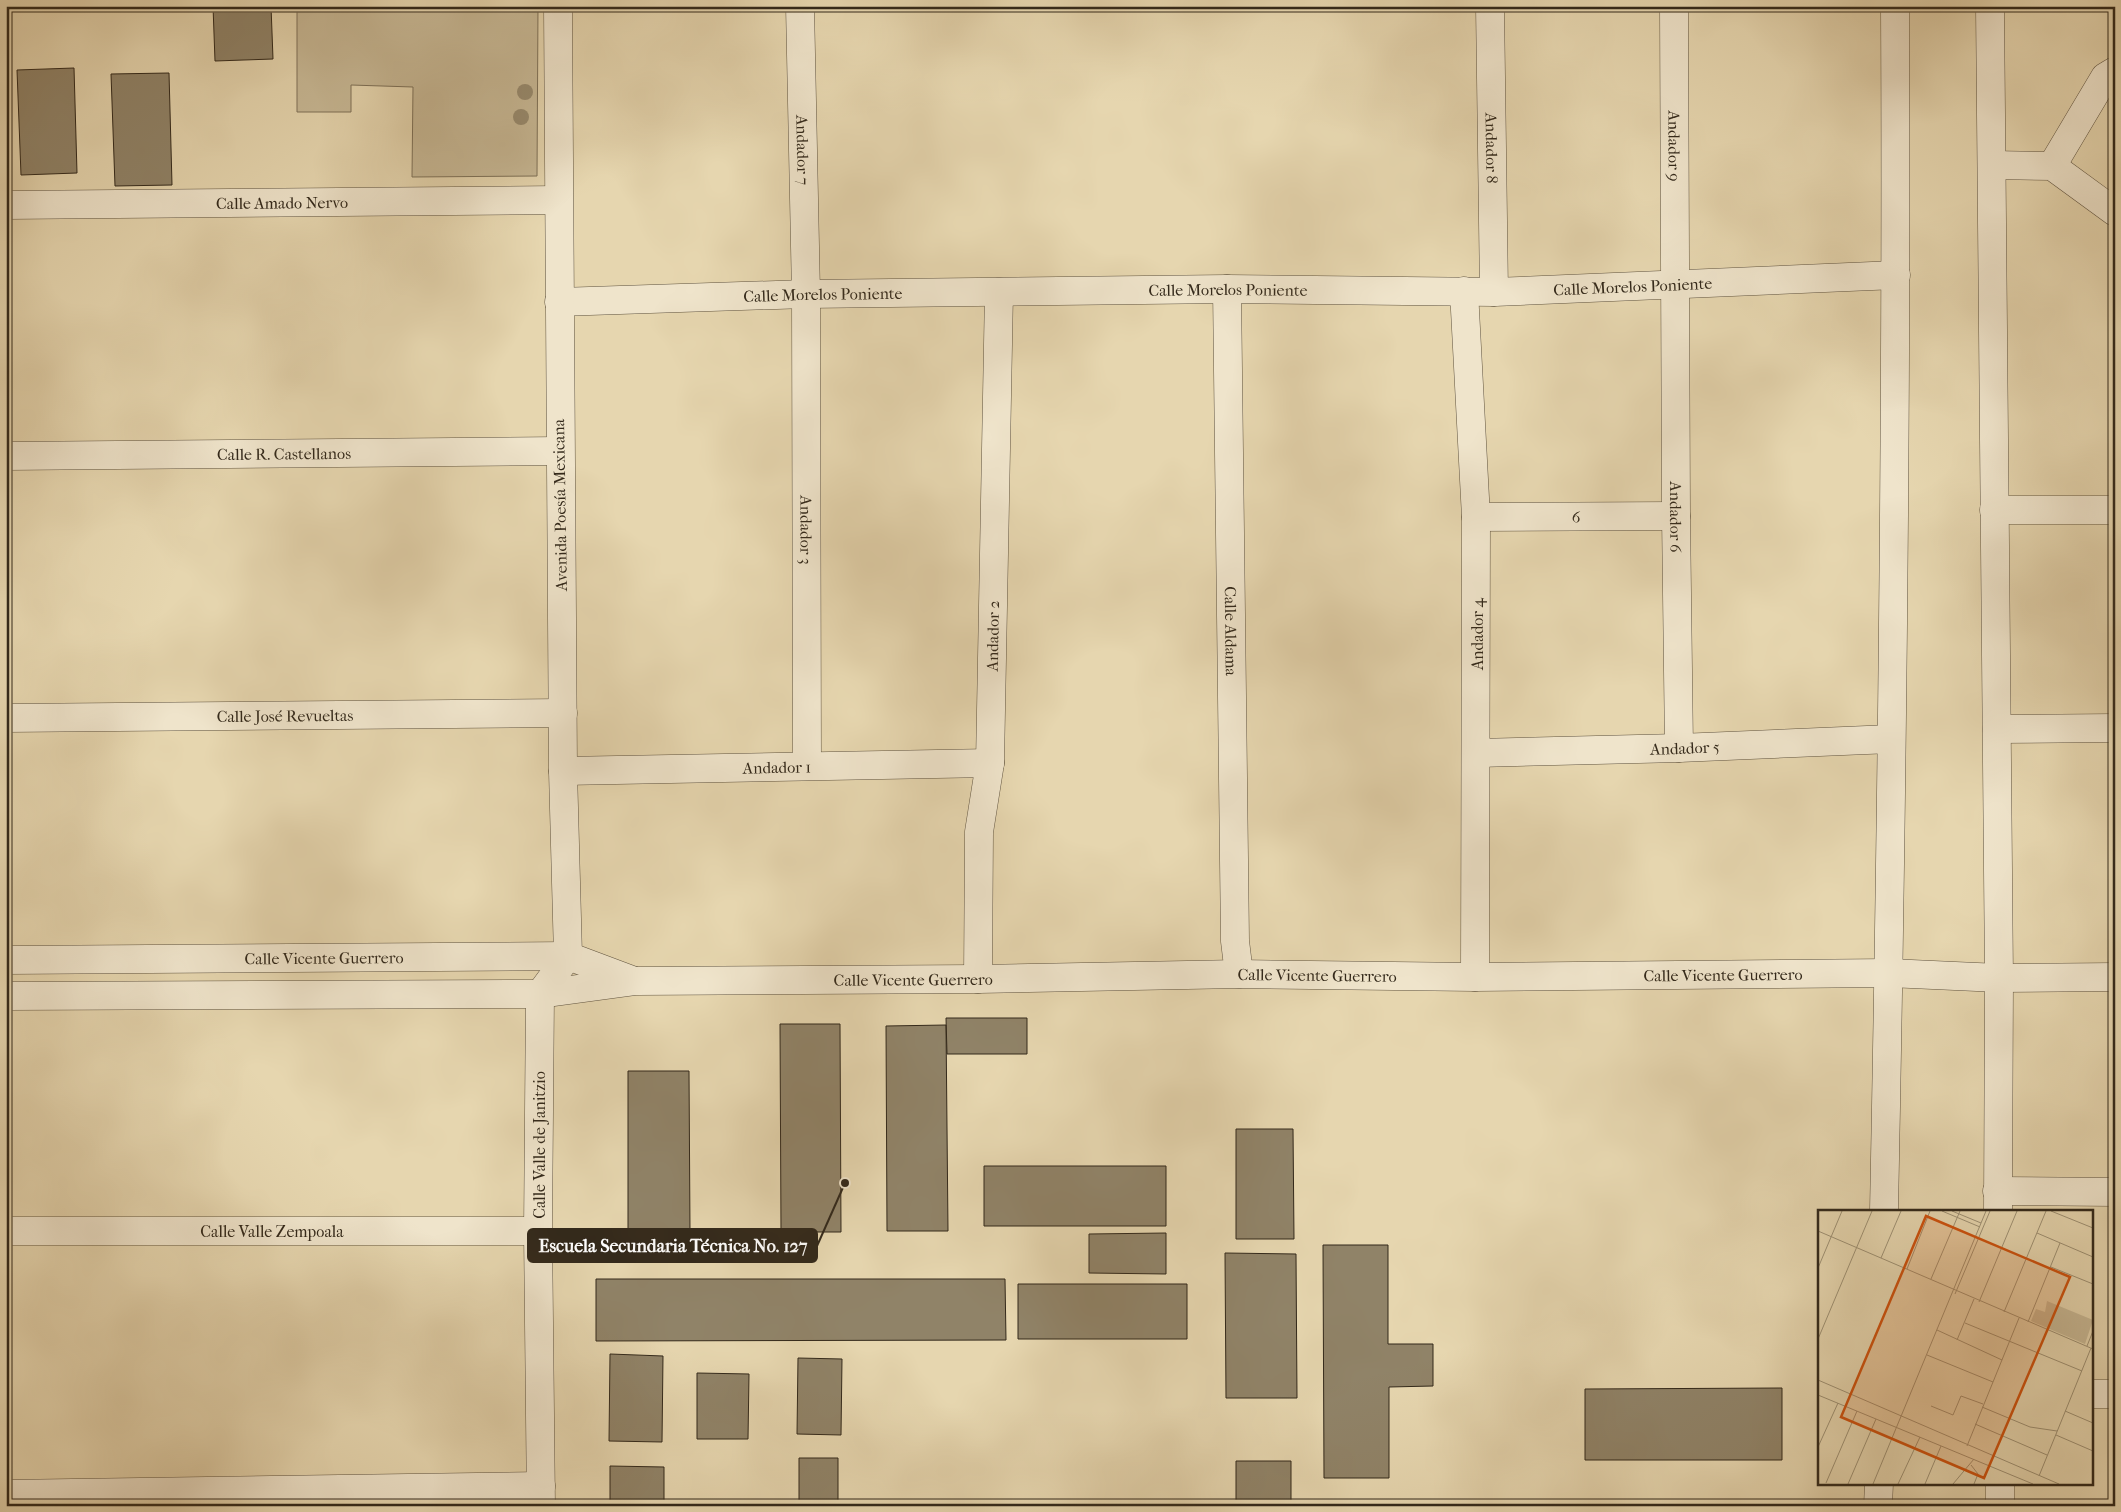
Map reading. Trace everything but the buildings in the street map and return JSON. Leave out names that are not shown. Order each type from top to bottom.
[{"type":"street","name":"Avenida Poesía Mexicana","points":[[558,6],[563,771],[568,956]]},
{"type":"street","name":"Andador 7","points":[[800,6],[806,294]]},
{"type":"street","name":"Andador 8","points":[[1490,6],[1494,292]]},
{"type":"street","name":"Andador 9","points":[[1674,6],[1675,286]]},
{"type":"street","points":[[1884,1210],[1892,738],[1896,275],[1895,6]]},
{"type":"street","points":[[1990,6],[1999,978],[1998,1201],[2115,1192]]},
{"type":"street","points":[[2052,166],[2105,76],[2115,71]]},
{"type":"street","points":[[1992,165],[2052,166],[2115,212]]},
{"type":"street","name":"Calle Amado Nervo","points":[[6,205],[558,200]]},
{"type":"street","name":"Calle Morelos Poniente","points":[[559,302],[806,294],[1228,289],[1494,292],[1675,286],[1896,275]]},
{"type":"street","name":"Andador 6","points":[[1675,286],[1679,748]]},
{"type":"street","name":"Calle Aldama","points":[[1228,289],[1235,941],[1239,974]]},
{"type":"street","name":"Andador 2","points":[[978,979],[979,832],[990,763],[998,292]]},
{"type":"street","name":"Andador 4","points":[[1464,292],[1476,517],[1477,753],[1475,977]]},
{"type":"street","name":"Andador 3","points":[[806,294],[807,766]]},
{"type":"street","name":"Calle R. Castellanos","points":[[6,456],[560,451]]},
{"type":"street","points":[[1994,510],[2115,510]]},
{"type":"street","name":"6","points":[[1476,517],[1676,516]]},
{"type":"street","name":"Calle José Revueltas","points":[[6,718],[563,713]]},
{"type":"street","points":[[1997,729],[2115,728]]},
{"type":"street","name":"Andador 5","points":[[1477,753],[1679,748],[1892,738]]},
{"type":"street","name":"Andador 1","points":[[563,771],[990,763]]},
{"type":"street","points":[[540,994],[568,956]]},
{"type":"street","name":"Calle Vicente Guerrero","points":[[6,960],[568,956],[636,981]]},
{"type":"street","name":"Calle Vicente Guerrero","points":[[6,996],[540,994],[636,981],[978,979],[1239,974],[1475,977],[1889,973],[1999,978],[2115,977]]},
{"type":"street","name":"Calle Valle de Janitzio","points":[[540,994],[538,1231],[541,1496]]},
{"type":"street","name":"Calle Valle Zempoala","points":[[6,1231],[538,1231]]},
{"type":"street","points":[[2094,1394],[2115,1394]]},
{"type":"street","points":[[1878,1506],[1879,1484]]},
{"type":"street","points":[[2000,1484],[2000,1506]]},
{"type":"street","points":[[6,1494],[541,1496]]},
{"type":"shaded area","points":[[297,6],[538,6],[537,176],[412,177],[413,87],[351,85],[351,112],[297,112]]},
{"type":"place","name":"Escuela Secundaria Técnica No. 127","points":[[845,1183]]}]
